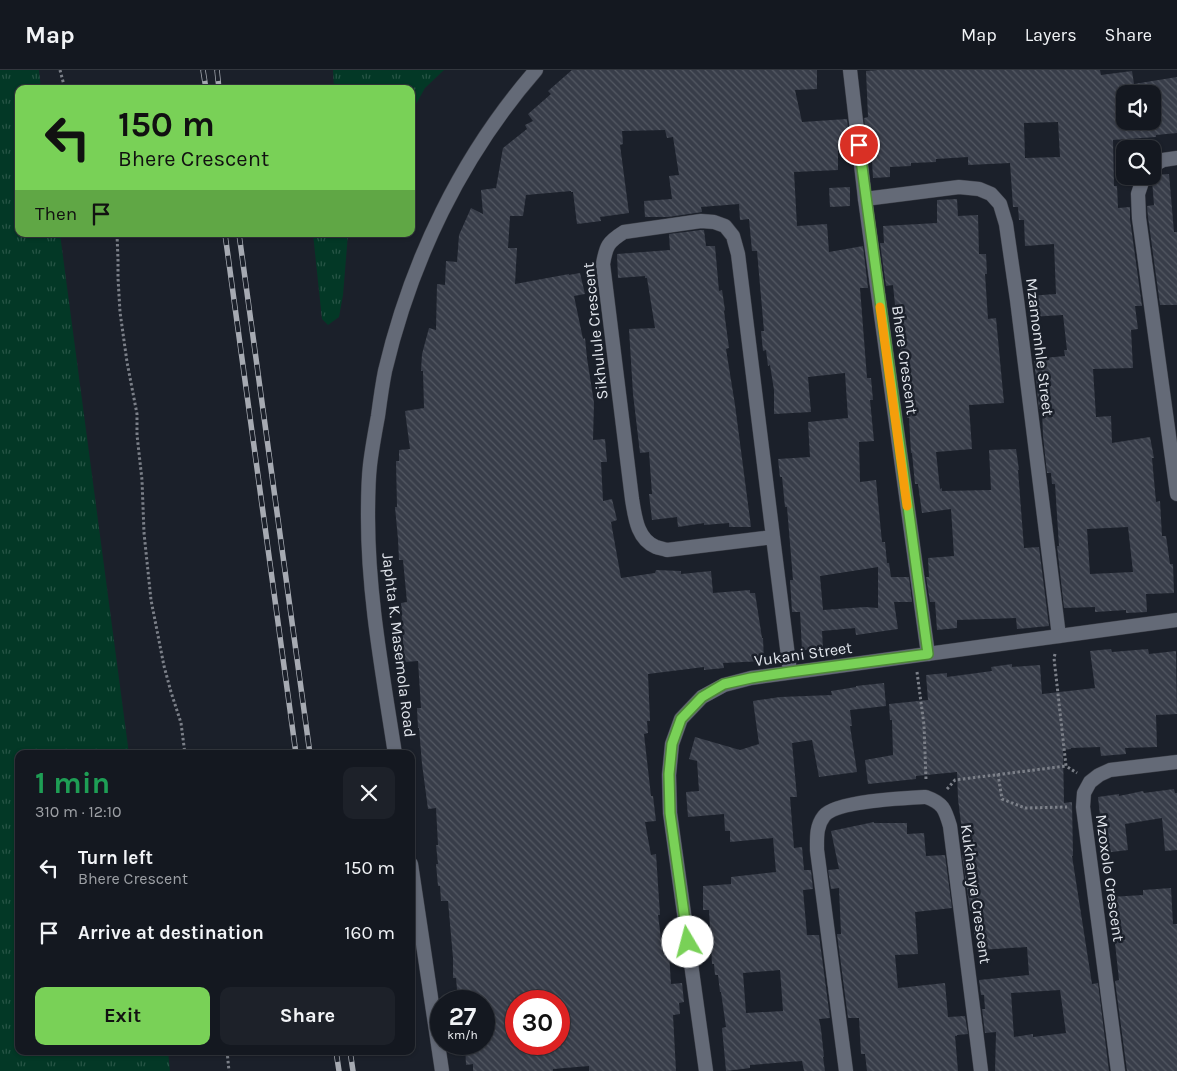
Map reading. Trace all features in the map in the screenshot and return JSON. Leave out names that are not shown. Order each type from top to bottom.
[{"type":"street","name":"Japhta K. Masemola Road","points":[[394,750],[376,631],[370,572],[368,516],[370,464],[385,373],[400,320],[424,250],[455,185],[520,87],[536,70]]},
{"type":"street","name":"Bhere Crescent","points":[[850,70],[922,655]]},
{"type":"street","points":[[1161,161],[1177,158]]},
{"type":"street","points":[[1141,185],[1138,194],[1139,218],[1177,494]]},
{"type":"street","name":"Mzamomhle Street","points":[[866,199],[959,188],[985,191],[991,194],[1000,204],[1006,224],[1017,300],[1059,636]]},
{"type":"street","name":"Sikhulule Crescent","points":[[773,537],[667,550],[655,547],[644,540],[636,524],[630,489],[603,264],[605,250],[614,239],[624,232],[701,221],[714,222],[725,226],[733,236],[740,263],[790,672]]},
{"type":"street","name":"Vukani Street","points":[[706,1071],[670,813],[669,774],[672,744],[681,719],[702,697],[724,684],[751,678],[1177,620]]},
{"type":"street","points":[[1090,782],[1098,775],[1110,770],[1177,762]]},
{"type":"street","name":"Mzoxolo Crescent","points":[[1090,782],[1084,793],[1082,807],[1118,1071]]},
{"type":"street","points":[[846,1071],[817,850],[818,830],[824,816],[834,809],[847,805],[932,799]]},
{"type":"street","name":"Kukhanya Crescent","points":[[932,799],[946,811],[950,826],[981,1071]]},
{"type":"street","points":[[415,891],[442,1071]]},
{"type":"path","points":[[60,70],[64,85]]},
{"type":"path","points":[[117,237],[120,312],[137,414],[144,533],[151,600],[168,683],[181,723],[184,750]]},
{"type":"path","points":[[1059,636],[1054,658],[1066,766]]},
{"type":"path","points":[[922,655],[924,725],[932,799]]},
{"type":"path","points":[[932,799],[955,780],[1066,766],[1090,782]]},
{"type":"path","points":[[998,774],[1002,799],[1025,808],[1082,807]]},
{"type":"path","points":[[227,1055],[229,1071]]},
{"type":"green space","points":[[0,70],[39,70],[41,85],[15,85],[15,237],[60,237],[128,750],[15,750],[15,1055],[168,1055],[170,1071],[0,1071]]},
{"type":"green space","points":[[333,70],[444,70],[425,88],[415,106],[415,85],[334,85]]},
{"type":"green space","points":[[313,237],[348,237],[343,295],[339,317],[328,325],[322,319]]},
{"type":"building","points":[[572,70],[817,70],[817,89],[795,90],[802,122],[847,119],[850,146],[838,148],[838,170],[794,172],[797,226],[827,224],[829,252],[863,246],[868,288],[860,288],[867,378],[871,378],[873,400],[870,400],[874,441],[859,442],[860,482],[876,480],[882,542],[885,542],[887,563],[889,563],[891,577],[909,577],[912,602],[894,602],[898,629],[856,635],[855,628],[822,631],[823,649],[802,650],[800,612],[792,612],[790,580],[793,580],[787,507],[785,507],[778,459],[810,457],[808,422],[848,418],[845,373],[808,377],[811,412],[774,414],[774,390],[770,365],[768,366],[766,350],[763,351],[761,331],[764,331],[757,251],[752,251],[749,219],[740,220],[739,204],[701,207],[702,212],[668,217],[645,217],[644,201],[672,199],[669,176],[679,175],[673,137],[667,138],[665,130],[622,131],[623,144],[620,145],[629,213],[600,217],[601,221],[577,224],[573,192],[526,195],[523,216],[510,216],[508,248],[517,248],[515,284],[580,273],[585,294],[574,296],[583,339],[585,338],[594,403],[593,440],[605,439],[607,462],[601,462],[603,501],[612,499],[617,520],[611,522],[621,578],[655,573],[656,570],[681,571],[681,574],[711,571],[713,593],[750,590],[750,593],[755,593],[763,638],[764,661],[723,663],[724,668],[704,670],[704,667],[648,674],[650,721],[647,721],[648,733],[644,734],[651,796],[653,796],[656,821],[645,822],[651,855],[656,854],[660,915],[658,915],[663,954],[669,953],[671,984],[682,983],[684,1002],[679,1003],[680,1014],[673,1015],[676,1071],[589,1071],[589,1066],[553,1069],[553,1071],[473,1071],[473,1064],[466,1065],[466,1055],[495,1055],[495,990],[457,990],[456,978],[453,978],[448,901],[441,901],[440,886],[438,886],[436,808],[428,809],[418,728],[417,708],[421,708],[418,661],[404,662],[401,603],[407,602],[403,560],[399,560],[395,507],[397,507],[396,461],[399,461],[399,450],[410,449],[405,411],[424,408],[423,371],[421,371],[422,354],[429,328],[436,330],[437,284],[445,285],[446,261],[457,262],[459,235],[471,208],[483,214],[481,190],[496,188],[503,148],[527,129],[525,125],[533,121],[528,114],[551,94],[548,91]],"holes":[[[878,567],[878,608],[823,610],[820,576]]]},
{"type":"building","points":[[1100,70],[1101,75],[1132,71],[1134,84],[1177,77],[1177,133],[1156,135],[1156,137],[1113,140],[1114,186],[1117,186],[1118,208],[1130,207],[1142,306],[1135,306],[1138,329],[1131,330],[1133,368],[1093,369],[1096,417],[1111,416],[1112,443],[1150,437],[1154,458],[1152,458],[1156,502],[1160,501],[1162,536],[1166,536],[1170,564],[1173,564],[1174,593],[1146,594],[1147,612],[1126,613],[1126,610],[1095,612],[1095,607],[1064,608],[1057,546],[1059,546],[1055,484],[1052,484],[1051,473],[1047,473],[1042,409],[1039,409],[1034,359],[1065,356],[1064,350],[1067,350],[1063,315],[1029,317],[1028,296],[1056,294],[1054,244],[1025,246],[1024,220],[1019,220],[1018,207],[1013,207],[1010,163],[968,165],[968,157],[936,159],[936,162],[911,163],[911,166],[890,167],[890,177],[873,178],[871,143],[867,144],[864,118],[868,117],[866,71]],"holes":[[[1058,122],[1060,157],[1025,158],[1024,123]],[[1128,527],[1133,572],[1090,574],[1087,529]]]},
{"type":"building","points":[[1161,174],[1169,174],[1174,232],[1177,232],[1177,305],[1160,305],[1148,217],[1147,206],[1154,205],[1152,185],[1161,185]]},
{"type":"building","points":[[850,187],[850,206],[830,207],[829,188]]},
{"type":"building","points":[[957,199],[958,216],[978,215],[979,254],[986,254],[987,274],[985,274],[988,319],[996,318],[1004,403],[969,405],[972,449],[936,452],[940,489],[942,488],[942,491],[991,490],[989,450],[1016,449],[1024,548],[1039,547],[1049,626],[1017,629],[1016,618],[957,620],[957,628],[937,630],[935,602],[930,602],[926,577],[929,577],[928,558],[954,556],[951,509],[922,513],[918,484],[915,484],[911,453],[905,371],[901,372],[899,315],[896,315],[893,285],[886,286],[880,243],[884,243],[883,226],[937,223],[937,200]]},
{"type":"building","points":[[704,230],[706,246],[715,246],[719,291],[722,290],[729,348],[726,349],[751,527],[729,527],[729,523],[704,525],[704,523],[678,527],[677,517],[652,520],[649,494],[652,494],[649,452],[640,453],[633,394],[629,329],[655,328],[647,278],[645,276],[618,278],[617,254],[670,250],[669,234]]},
{"type":"building","points":[[1111,649],[1112,652],[1148,649],[1149,654],[1176,651],[1177,714],[1156,715],[1157,747],[1125,748],[1126,754],[1101,756],[1100,747],[1063,750],[1064,803],[1072,802],[1072,856],[1092,984],[1098,983],[1109,1071],[995,1071],[996,1032],[985,1033],[982,1009],[985,1009],[984,995],[981,995],[979,980],[1029,975],[1027,947],[980,950],[978,936],[974,936],[974,911],[970,911],[962,855],[965,855],[958,799],[957,772],[916,776],[916,779],[868,784],[865,760],[893,755],[892,720],[890,720],[889,704],[928,700],[926,675],[947,673],[947,677],[992,671],[991,667],[1012,664],[1012,667],[1040,665],[1042,694],[1095,688],[1090,651]],"holes":[[[1060,990],[1066,1033],[1033,1037],[1033,1034],[1014,1037],[1011,993]]]},
{"type":"building","points":[[884,683],[886,706],[850,710],[852,726],[850,726],[857,772],[819,777],[812,740],[792,743],[797,797],[790,797],[794,848],[802,847],[804,870],[811,870],[813,889],[803,890],[807,935],[819,935],[830,1018],[819,1019],[825,1071],[804,1071],[802,1061],[750,1065],[750,1068],[726,1071],[722,1028],[726,1027],[718,975],[715,975],[714,964],[712,964],[709,910],[703,910],[703,886],[731,884],[731,877],[776,872],[773,838],[730,842],[730,831],[725,831],[724,814],[688,817],[686,792],[699,791],[697,761],[689,759],[695,737],[740,750],[759,744],[753,701],[780,697],[832,695],[831,691]],"holes":[[[780,970],[783,1011],[746,1013],[743,973]]]},
{"type":"building","points":[[1174,789],[1175,793],[1177,793],[1177,850],[1165,851],[1162,818],[1125,824],[1128,850],[1104,853],[1098,797]]},
{"type":"building","points":[[874,822],[907,823],[907,834],[924,833],[926,856],[945,855],[952,908],[915,912],[918,954],[895,955],[898,988],[945,983],[948,1017],[965,1016],[968,1034],[955,1036],[958,1071],[867,1071],[865,1054],[861,1054],[859,1018],[848,1018],[837,934],[841,934],[839,888],[831,889],[828,870],[839,869],[831,831]]},
{"type":"building","points":[[1171,888],[1173,924],[1177,924],[1177,1071],[1127,1071],[1115,981],[1119,980],[1110,897],[1143,895],[1143,890]]},
{"type":"railway","points":[[203,70],[205,85]]},
{"type":"railway","points":[[217,70],[219,85]]},
{"type":"railway","points":[[225,237],[295,750]]},
{"type":"railway","points":[[239,237],[309,750]]},
{"type":"railway","points":[[337,1055],[339,1071]]},
{"type":"railway","points":[[351,1055],[353,1071]]},
{"type":"slow traffic","points":[[880,307],[907,506]]},
{"type":"route","points":[[688,942],[670,813],[669,774],[672,744],[681,719],[702,697],[724,684],[790,672],[928,654],[859,145]]}]
